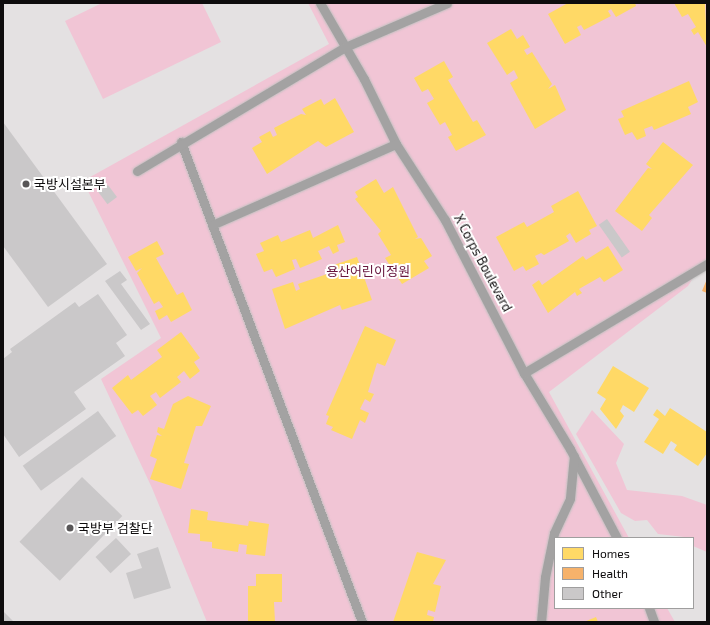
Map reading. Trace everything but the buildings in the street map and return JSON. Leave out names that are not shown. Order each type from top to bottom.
[{"type":"lane","name":"X Corps Boulevard","points":[[320,3],[396,144],[445,220],[524,373],[574,456],[616,537]]},
{"type":"lane","points":[[137,171],[181,142],[344,47],[447,3]]},
{"type":"lane","points":[[181,142],[362,622]]},
{"type":"lane","points":[[212,225],[396,144]]},
{"type":"lane","points":[[524,373],[707,264]]},
{"type":"lane","points":[[541,622],[545,577],[554,533],[570,498],[574,456]]},
{"type":"lane","points":[[649,609],[654,622]]},
{"type":"green space","points":[[102,3],[202,3],[221,42],[103,99],[65,21]]},
{"type":"green space","name":"용산어린이정원","points":[[308,3],[707,3],[707,257],[688,286],[549,392],[628,537],[554,537],[554,609],[668,609],[675,622],[207,622],[152,488],[101,379],[161,338],[83,181],[329,44]]},
{"type":"green space","points":[[592,410],[624,444],[616,463],[627,490],[682,496],[707,505],[707,552],[694,546],[694,537],[658,534],[647,520],[635,521],[621,513],[576,434]]},
{"type":"place","name":"국방시설본부","points":[[26,184]]},
{"type":"place","name":"국방부 검찰단","points":[[70,528]]}]
